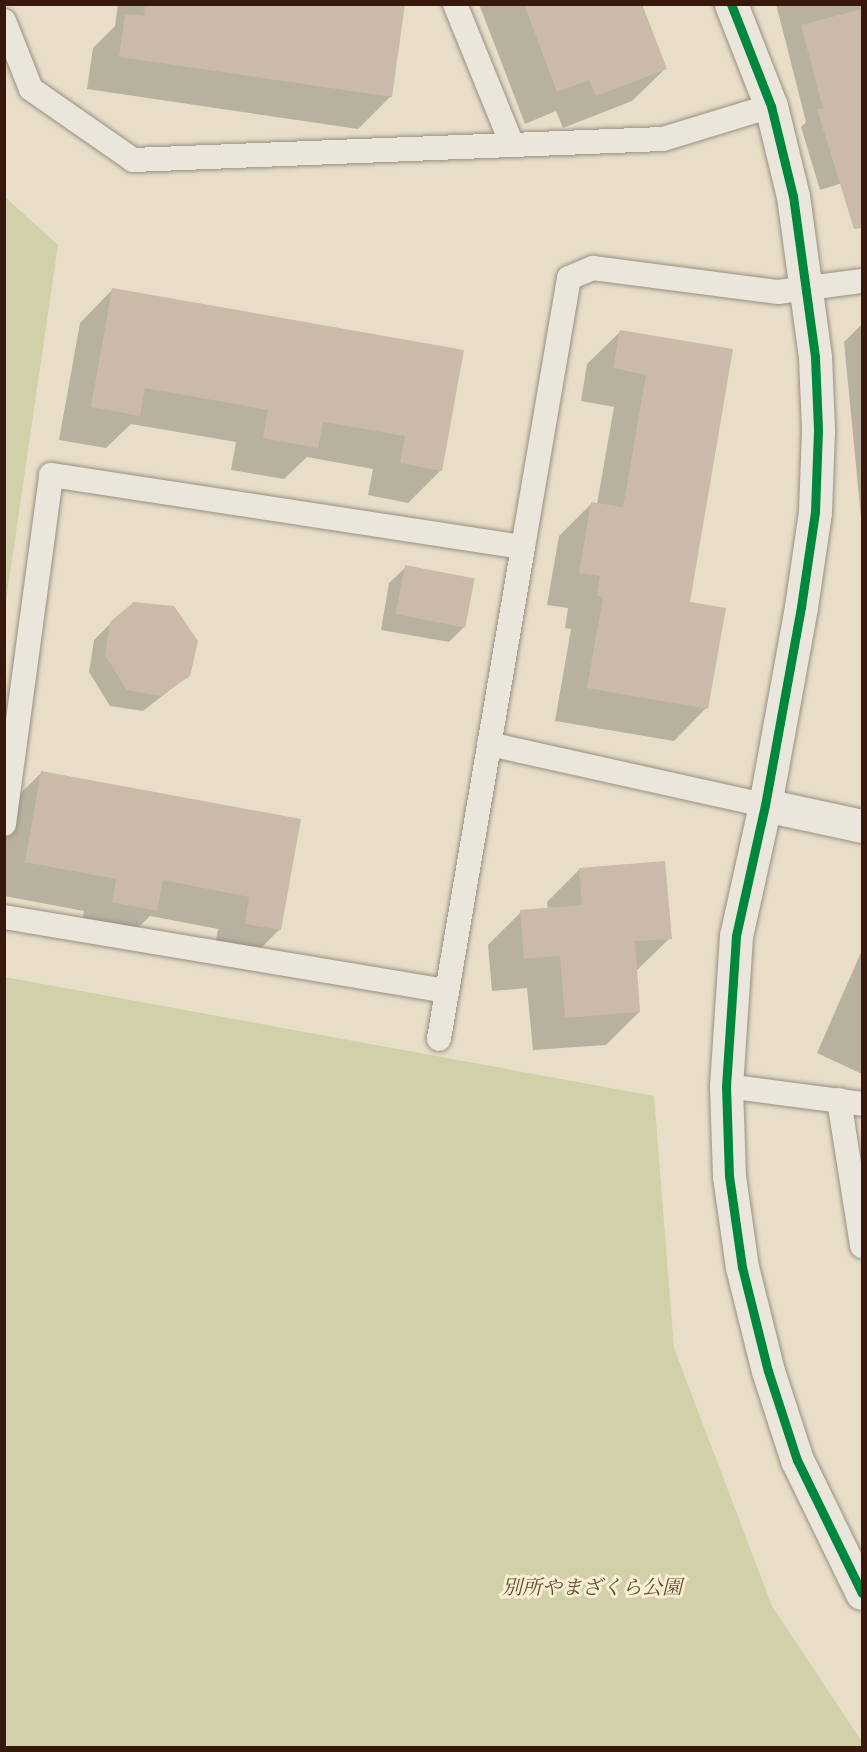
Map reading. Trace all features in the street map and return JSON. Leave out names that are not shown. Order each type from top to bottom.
[{"type":"street","points":[[731,4],[771,106],[793,196],[808,287],[815,357],[815,512],[765,805],[736,936],[726,1086],[733,1218],[768,1371],[797,1460],[862,1593]]},
{"type":"street","points":[[765,805],[862,826]]},
{"type":"lane","points":[[455,4],[511,142]]},
{"type":"lane","points":[[4,21],[31,89],[133,160],[511,142],[663,139],[771,106]]},
{"type":"lane","points":[[439,1040],[445,991],[569,278],[593,268],[727,288],[778,292],[862,281]]},
{"type":"lane","points":[[4,824],[51,475],[523,547]]},
{"type":"lane","points":[[489,744],[765,805]]},
{"type":"lane","points":[[4,916],[445,991]]},
{"type":"lane","points":[[726,1086],[862,1104]]},
{"type":"lane","points":[[839,1100],[862,1246]]},
{"type":"green space","points":[[5,197],[58,245],[5,608]]},
{"type":"green space","name":"別所やまざくら公園","points":[[5,977],[654,1096],[674,1348],[772,1606],[862,1742],[862,1747],[5,1747]]},
{"type":"building","points":[[145,4],[405,4],[392,97],[119,57],[125,14],[144,16]]},
{"type":"building","points":[[524,4],[642,4],[667,69],[596,96],[589,80],[557,92]]},
{"type":"building","points":[[862,9],[862,228],[854,229],[817,109],[823,108],[801,25]]},
{"type":"building","points":[[112,288],[464,350],[442,471],[400,463],[405,436],[323,422],[318,448],[263,438],[268,410],[145,388],[140,416],[91,407]]},
{"type":"building","points":[[620,330],[733,349],[690,602],[726,608],[708,709],[587,688],[603,597],[597,596],[600,576],[579,573],[591,502],[623,507],[646,375],[613,368]]},
{"type":"building","points":[[405,565],[475,579],[465,628],[395,614]]},
{"type":"building","points":[[134,602],[174,606],[198,641],[190,676],[160,696],[127,690],[105,655],[110,622]]},
{"type":"building","points":[[41,771],[301,819],[281,930],[245,924],[249,897],[163,880],[157,911],[112,902],[116,879],[25,862]]},
{"type":"building","points":[[665,861],[672,939],[635,941],[640,1012],[565,1018],[560,956],[524,959],[520,910],[582,905],[579,868]]},
{"type":"cycle path","points":[[731,4],[771,106],[793,196],[815,357],[818,430],[815,512],[801,607],[765,805],[736,936],[726,1086],[729,1176],[742,1267],[768,1371],[797,1460],[862,1593]]}]
